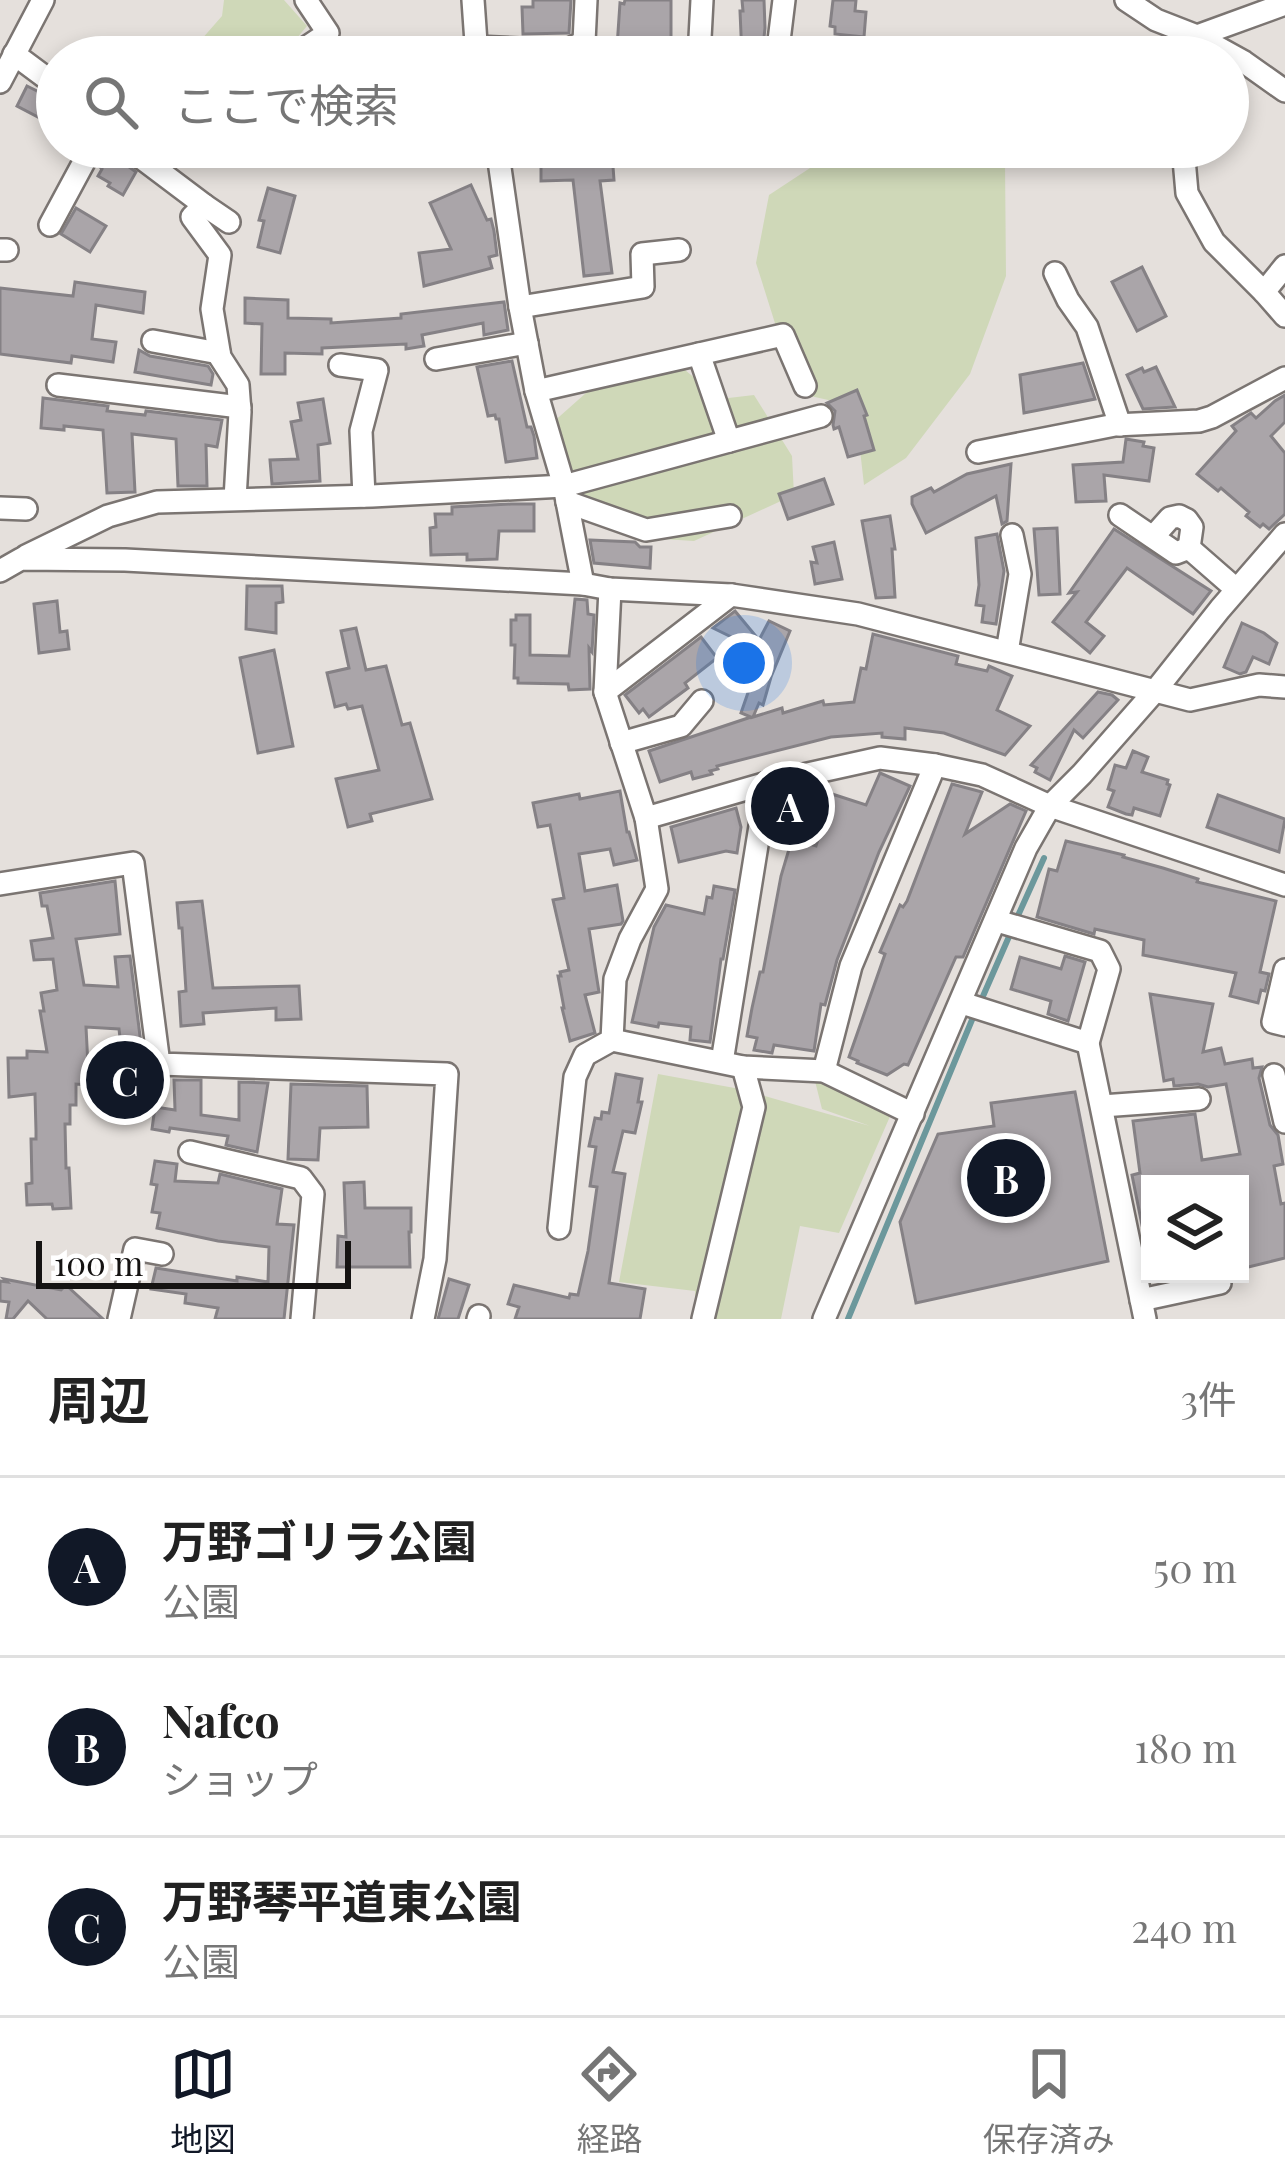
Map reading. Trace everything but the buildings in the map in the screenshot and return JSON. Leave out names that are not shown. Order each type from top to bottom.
[{"type":"street","points":[[0,82],[43,0]]},
{"type":"street","points":[[306,0],[328,33],[324,36]]},
{"type":"street","points":[[473,0],[476,36]]},
{"type":"street","points":[[584,36],[586,0]]},
{"type":"street","points":[[700,36],[702,0]]},
{"type":"street","points":[[780,36],[784,0]]},
{"type":"street","points":[[1126,0],[1156,20],[1197,36],[1285,4]]},
{"type":"street","points":[[0,27],[36,64]]},
{"type":"street","points":[[1249,66],[1285,91]]},
{"type":"street","points":[[50,225],[81,168]]},
{"type":"street","points":[[155,168],[229,222]]},
{"type":"street","points":[[500,168],[536,392],[565,494],[583,584]]},
{"type":"street","points":[[1185,168],[1187,193],[1214,242],[1285,316]]},
{"type":"street","points":[[204,205],[192,217],[220,255],[212,310],[219,353],[238,385],[235,499]]},
{"type":"street","points":[[520,307],[643,287],[642,254],[679,250]]},
{"type":"street","points":[[1264,292],[1285,266]]},
{"type":"street","points":[[1055,273],[1087,327],[1120,425]]},
{"type":"street","points":[[536,392],[783,335],[805,386]]},
{"type":"street","points":[[153,341],[219,353]]},
{"type":"street","points":[[436,359],[527,343]]},
{"type":"street","points":[[698,354],[729,441]]},
{"type":"street","points":[[340,365],[376,370],[361,431],[364,496]]},
{"type":"street","points":[[978,452],[1120,425],[1199,421],[1285,378]]},
{"type":"street","points":[[58,385],[240,407]]},
{"type":"street","points":[[0,572],[108,517],[158,502],[565,494],[821,416]]},
{"type":"street","points":[[565,494],[646,530],[730,516]]},
{"type":"street","points":[[0,508],[26,509]]},
{"type":"street","points":[[1120,515],[1176,553],[1189,548]]},
{"type":"street","points":[[1153,537],[1179,515],[1192,527],[1189,548]]},
{"type":"street","points":[[824,1319],[913,1114],[1008,924],[1027,848],[1050,806],[1155,691],[1285,534]]},
{"type":"street","points":[[1007,652],[1020,574],[1012,536]]},
{"type":"street","points":[[1189,548],[1236,590]]},
{"type":"street","points":[[21,559],[125,560],[730,595],[858,614],[1190,700],[1259,685],[1285,687]]},
{"type":"street","points":[[610,589],[605,692],[646,818],[657,889],[615,979],[612,1040]]},
{"type":"street","points":[[605,692],[730,595]]},
{"type":"street","points":[[621,743],[681,726],[702,700]]},
{"type":"street","points":[[646,818],[767,783],[880,758],[982,775],[1050,806],[1285,885]]},
{"type":"street","points":[[824,1071],[851,966],[934,765]]},
{"type":"street","points":[[704,1319],[754,1107],[733,1064],[767,783]]},
{"type":"street","points":[[0,884],[133,863],[159,1064],[447,1074],[435,1259],[423,1319]]},
{"type":"street","points":[[1008,924],[1100,951],[1109,969],[1088,1042],[1139,1238],[1143,1310],[1220,1283]]},
{"type":"street","points":[[1285,970],[1273,1022],[1285,1024]]},
{"type":"street","points":[[970,1006],[1088,1042]]},
{"type":"street","points":[[559,1228],[574,1077],[585,1055],[612,1040],[733,1064],[824,1071],[913,1114]]},
{"type":"street","points":[[1274,1076],[1285,1122]]},
{"type":"street","points":[[1102,1106],[1199,1099]]},
{"type":"street","points":[[190,1152],[301,1178],[313,1194],[302,1319]]},
{"type":"street","points":[[119,1319],[135,1250],[162,1254]]},
{"type":"green space","points":[[224,0],[284,0],[307,26],[299,36],[204,36],[222,16]]},
{"type":"green space","points":[[810,168],[1005,168],[1006,276],[970,374],[906,458],[864,485],[855,406],[797,393],[756,263],[769,195]]},
{"type":"green space","points":[[679,365],[720,399],[754,395],[792,456],[794,495],[694,541],[647,538],[572,506],[551,424],[595,385]]},
{"type":"green space","points":[[823,771],[810,837],[760,830],[767,783]]},
{"type":"green space","points":[[152,1050],[154,1070],[141,1090],[104,1092],[101,1053]]},
{"type":"green space","points":[[658,1074],[740,1089],[870,1126],[822,1109],[814,1077],[895,1105],[839,1233],[800,1226],[781,1319],[695,1319],[695,1291],[619,1282]]},
{"type":"waterway","points":[[1016,920],[1044,858]]},
{"type":"waterway","points":[[980,1003],[1011,932]]},
{"type":"waterway","points":[[848,1319],[974,1015]]},
{"type":"place","name":"万野ゴリラ公園","points":[[790,806]]},
{"type":"place","name":"万野琴平道東公園","points":[[125,1080]]},
{"type":"place","name":"Nafco","points":[[1006,1178]]}]
